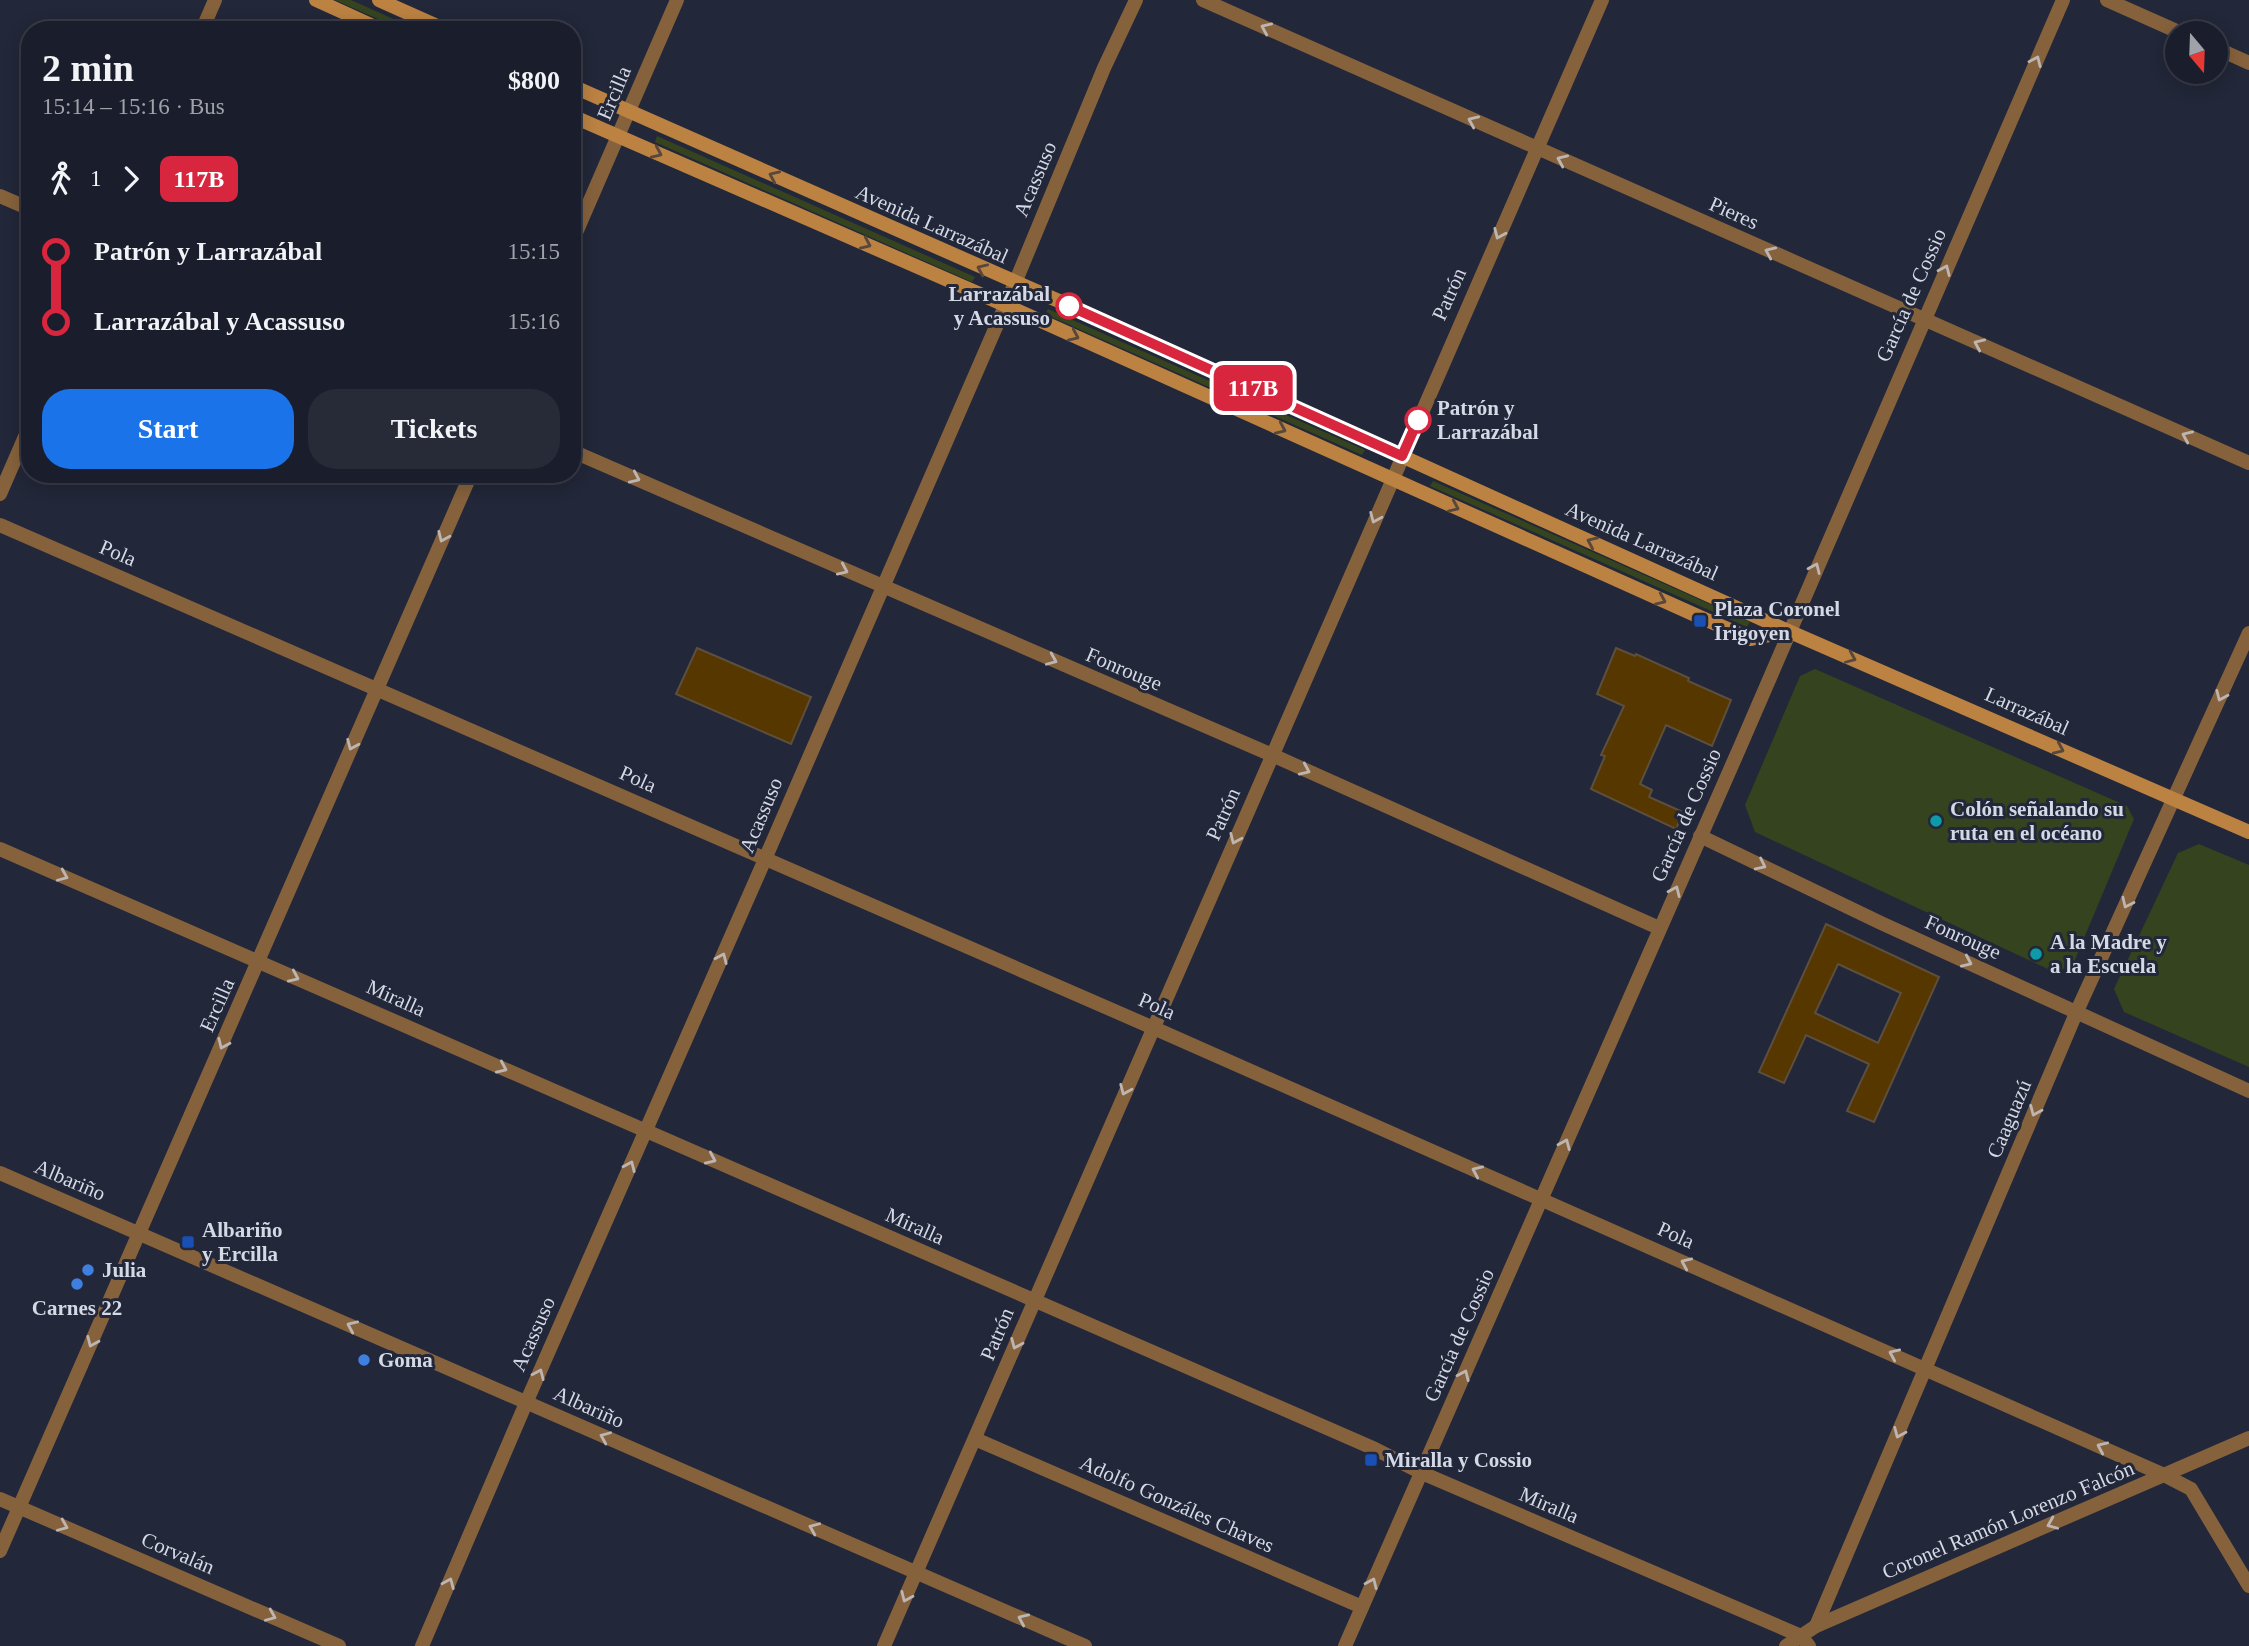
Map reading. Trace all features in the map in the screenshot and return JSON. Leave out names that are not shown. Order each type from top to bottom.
[{"type":"street","points":[[206,21],[215,0]]},
{"type":"street","points":[[316,0],[362,21]]},
{"type":"street","points":[[379,0],[426,21]]},
{"type":"street","name":"Ercilla","points":[[581,221],[677,0]]},
{"type":"street","name":"Acassuso","points":[[422,1646],[1015,283],[1104,68],[1136,0]]},
{"type":"street","name":"Pieres","points":[[1203,0],[2249,463]]},
{"type":"street","name":"Patrón","points":[[884,1646],[1602,0]]},
{"type":"street","name":"García de Cossio","points":[[1345,1646],[2063,0]]},
{"type":"street","points":[[2107,0],[2165,26]]},
{"type":"street","points":[[2228,53],[2249,63]]},
{"type":"street","name":"Avenida Larrazábal","points":[[581,90],[1093,316],[1788,631]]},
{"type":"street","points":[[581,120],[1005,305],[1751,639],[1788,631]]},
{"type":"street","points":[[0,196],[21,205]]},
{"type":"street","points":[[0,494],[21,446]]},
{"type":"street","name":"Fonrouge","points":[[581,455],[1272,755],[1659,928]]},
{"type":"street","name":"Ercilla","points":[[0,1551],[467,483]]},
{"type":"street","name":"Pola","points":[[0,525],[1153,1027],[2164,1475],[2190,1489],[2249,1586]]},
{"type":"street","name":"Larrazábal","points":[[1788,631],[2249,832]]},
{"type":"street","name":"Caaguazú","points":[[1816,1626],[2077,1012],[2249,633]]},
{"type":"street","name":"Fonrouge","points":[[1700,836],[1881,923],[2249,1091]]},
{"type":"street","name":"Miralla","points":[[0,849],[1363,1443],[1422,1473],[1805,1641]]},
{"type":"street","name":"Albariño","points":[[0,1172],[1085,1646]]},
{"type":"street","name":"Coronel Ramón Lorenzo Falcón","points":[[1786,1646],[1805,1641],[1816,1626],[2249,1438]]},
{"type":"street","name":"Adolfo Gonzáles Chaves","points":[[975,1439],[1362,1607]]},
{"type":"street","name":"Corvalán","points":[[0,1499],[340,1646]]},
{"type":"green space","points":[[335,0],[351,0],[398,21],[383,21]]},
{"type":"green space","points":[[657,136],[975,277],[972,282],[655,142]]},
{"type":"green space","points":[[1048,309],[1365,450],[1362,455],[1045,314]]},
{"type":"green space","points":[[1433,481],[1750,622],[1747,627],[1430,486]]},
{"type":"green space","points":[[1815,669],[2127,806],[2134,819],[2074,962],[2063,969],[2050,970],[1755,832],[1745,805],[1800,676]]},
{"type":"green space","points":[[2199,844],[2249,865],[2249,1067],[2124,1012],[2114,989],[2178,853]]},
{"type":"building","points":[[697,648],[811,697],[791,744],[676,694]]},
{"type":"building","points":[[1616,648],[1635,656],[1636,654],[1731,700],[1712,746],[1666,725],[1640,784],[1652,790],[1649,797],[1683,812],[1676,829],[1591,789],[1605,756],[1601,755],[1624,706],[1597,694]]},
{"type":"building","points":[[1826,924],[1939,977],[1874,1122],[1847,1111],[1869,1064],[1806,1035],[1784,1083],[1759,1072]],"holes":[[[1838,964],[1901,993],[1878,1043],[1815,1013]]]},
{"type":"bus line","name":"117B","points":[[1069,306],[1402,456],[1418,420]]},
{"type":"place","name":"Larrazábal y Acassuso","points":[[1069,306]]},
{"type":"place","name":"Patrón y Larrazábal","points":[[1418,420]]},
{"type":"place","name":"Plaza Coronel Irigoyen","points":[[1700,621]]},
{"type":"place","name":"Colón señalando su ruta en el océano","points":[[1936,821]]},
{"type":"place","name":"A la Madre y a la Escuela","points":[[2036,954]]},
{"type":"place","name":"Albariño y Ercilla","points":[[188,1242]]},
{"type":"place","name":"Julia","points":[[88,1270]]},
{"type":"place","name":"Carnes 22","points":[[77,1284]]},
{"type":"place","name":"Goma","points":[[364,1360]]},
{"type":"place","name":"Miralla y Cossio","points":[[1371,1460]]}]
